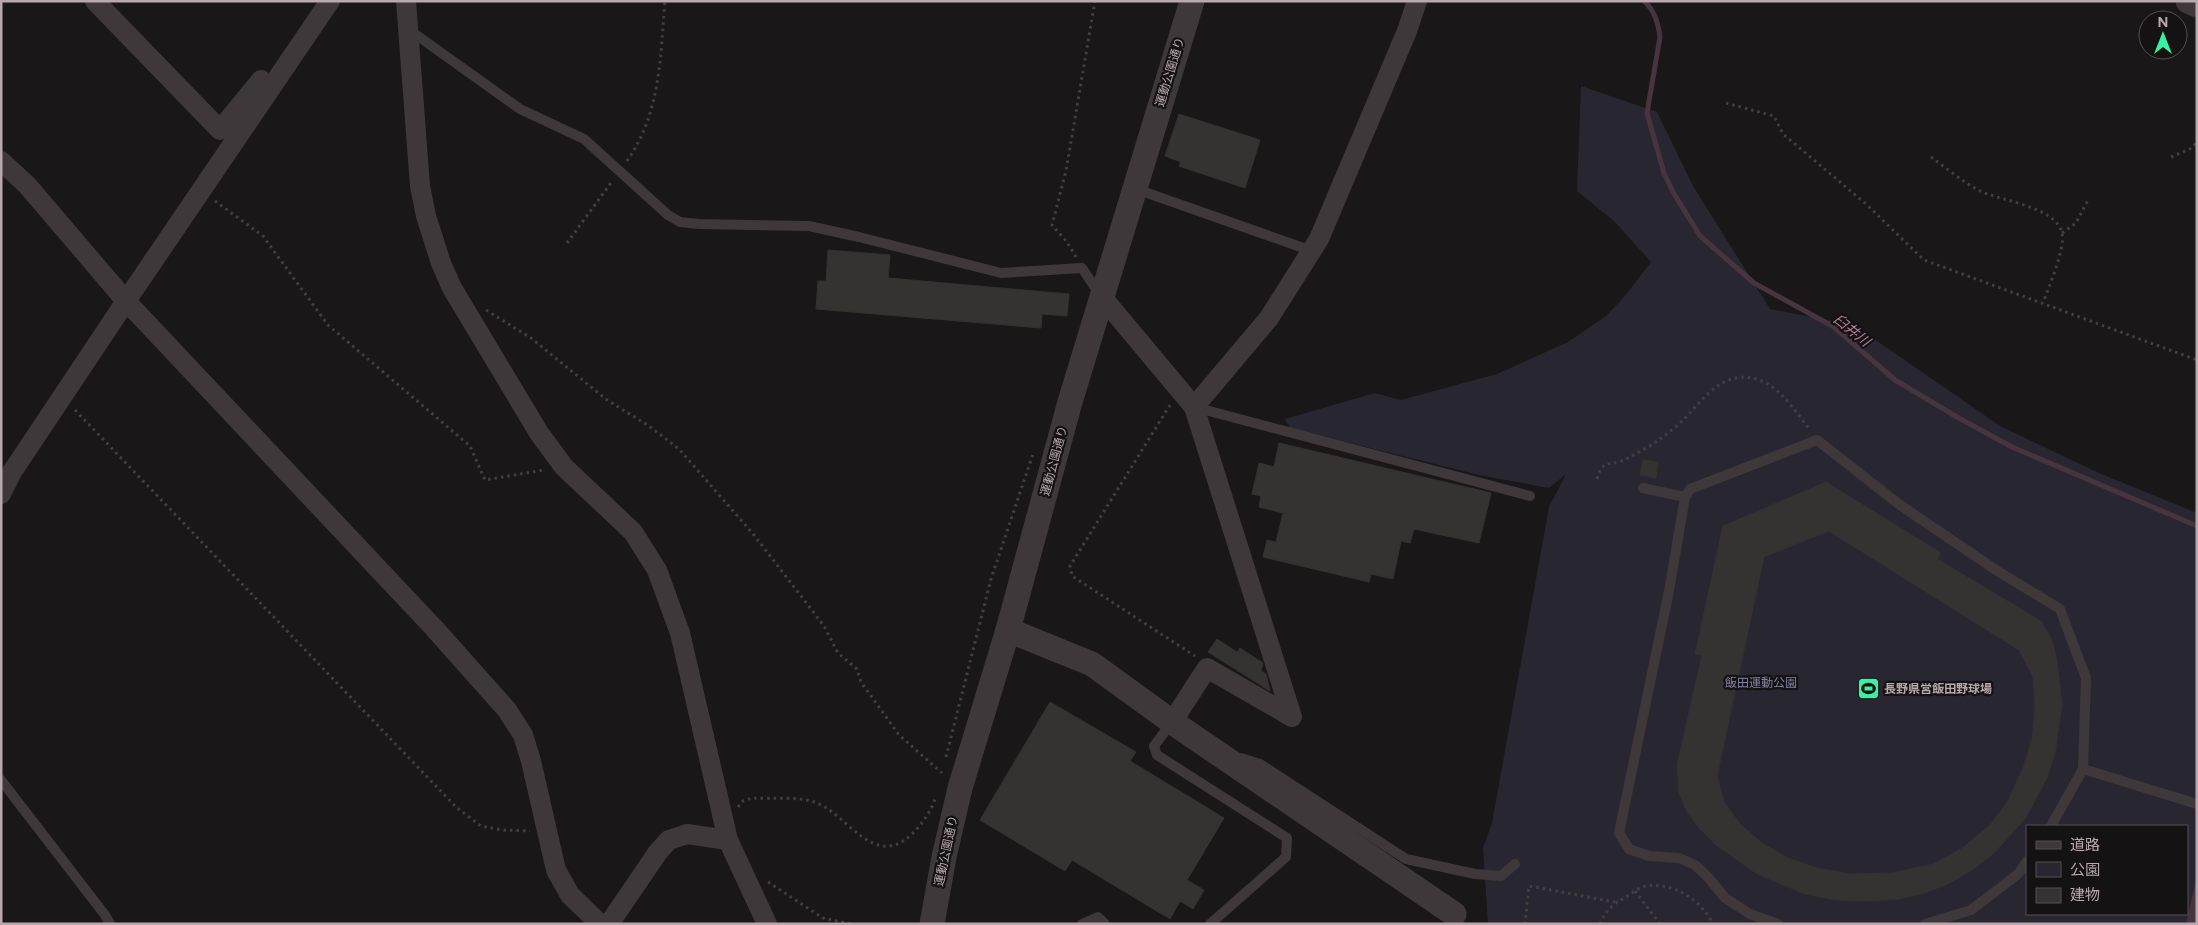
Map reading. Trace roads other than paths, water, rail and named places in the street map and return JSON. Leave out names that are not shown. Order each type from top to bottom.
[{"type":"street","points":[[95,1],[220,130],[265,74],[280,72]]},
{"type":"street","points":[[1,494],[12,472],[126,300],[330,1]]},
{"type":"street","points":[[406,1],[420,186],[426,216],[441,263],[452,288],[538,433],[564,467],[633,532],[657,570],[680,633],[728,840],[767,924]]},
{"type":"street","name":"運動公園通り","points":[[932,924],[944,858],[960,788],[1008,630],[1070,402],[1192,1]]},
{"type":"street","points":[[1194,407],[1269,318],[1319,239],[1407,31],[1417,1]]},
{"type":"street","points":[[2188,1],[2197,5]]},
{"type":"street","points":[[1,161],[27,185],[126,300],[434,628],[506,710],[523,735],[556,870],[570,895],[600,924]]},
{"type":"street","points":[[1102,297],[1194,407],[1292,717],[1207,668],[1172,722]]},
{"type":"street","points":[[1008,630],[1092,664],[1172,722],[1456,919]]},
{"type":"street","points":[[610,924],[658,852],[669,840],[687,834],[728,840]]},
{"type":"lane","points":[[408,28],[520,109],[584,139],[668,215],[680,222],[809,226],[859,236],[1001,273],[1082,268],[1102,297]]},
{"type":"lane","points":[[1135,189],[1312,251]]},
{"type":"lane","points":[[1194,407],[1530,496]]},
{"type":"lane","points":[[1778,924],[1750,914],[1724,898],[1695,865],[1679,858],[1649,856],[1629,849],[1618,834],[1669,591],[1685,497],[1690,489],[1817,440],[1900,505],[1996,570],[2060,609],[2086,678],[2083,769],[2060,814],[2052,825]]},
{"type":"lane","points":[[1643,488],[1685,497]]},
{"type":"lane","points":[[1172,722],[1154,746],[1157,755],[1287,838],[1286,857],[1210,924]]},
{"type":"lane","points":[[1211,749],[1260,764],[1406,859],[1475,874],[1501,876],[1515,864]]},
{"type":"lane","points":[[2083,769],[2197,804]]},
{"type":"lane","points":[[1,780],[110,924]]},
{"type":"lane","points":[[1925,924],[1971,910],[2018,874],[2026,862]]},
{"type":"lane","points":[[1082,924],[1098,917],[1105,924]]},
{"type":"waterway","name":"臼井川","points":[[1644,1],[1651,9],[1660,37],[1647,113],[1664,173],[1673,192],[1700,236],[1754,283],[1834,327],[1895,380],[1957,417],[2012,447],[2197,526]]},
{"type":"place","name":"長野県営飯田野球場","points":[[1868,689]]},
{"type":"park label","name":"飯田運動公園","points":[[1761,683]]}]
